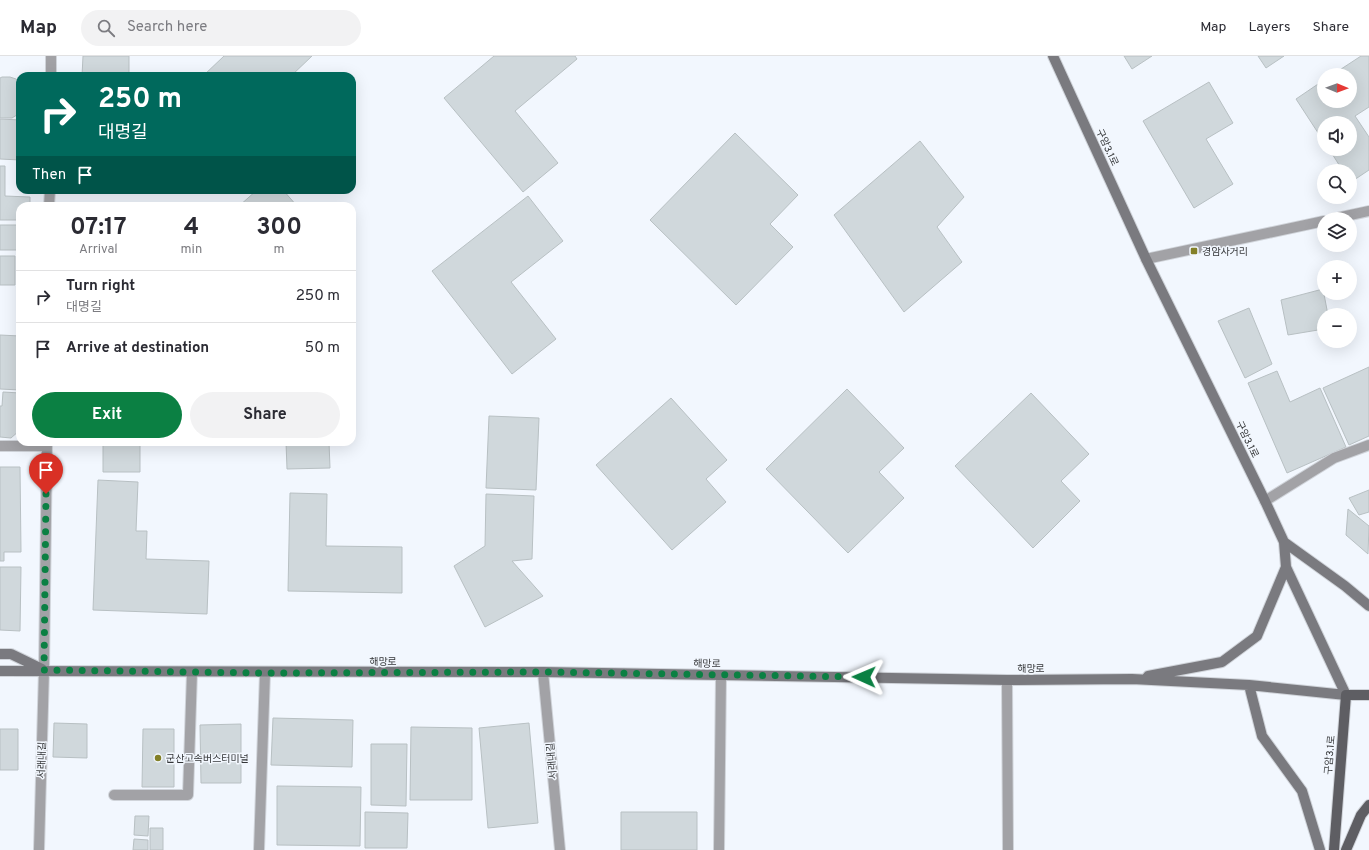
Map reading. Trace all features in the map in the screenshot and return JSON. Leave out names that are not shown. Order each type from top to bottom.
[{"type":"main road","name":"해망로","points":[[1346,695],[1369,695]]},
{"type":"main road","name":"구암3.1로","points":[[1334,850],[1346,695]]},
{"type":"main road","points":[[1346,850],[1361,815],[1369,805]]},
{"type":"street","points":[[51,56],[51,72]]},
{"type":"street","name":"구암3.1로","points":[[1053,56],[1146,259],[1284,542],[1286,567],[1346,695]]},
{"type":"street","points":[[1357,214],[1369,211]]},
{"type":"street","points":[[1146,259],[1317,222]]},
{"type":"street","points":[[0,446],[16,445]]},
{"type":"street","points":[[1265,501],[1334,458],[1369,445]]},
{"type":"street","name":"서래내길","points":[[38,850],[44,670],[47,446]]},
{"type":"street","points":[[1284,542],[1345,586],[1369,606]]},
{"type":"street","points":[[1132,679],[1222,662],[1252,641],[1257,636],[1286,567]]},
{"type":"street","name":"해망로","points":[[0,654],[11,654],[44,670]]},
{"type":"street","name":"해망로","points":[[0,671],[44,670],[265,673],[543,672],[1007,680],[1132,679],[1249,685],[1346,695]]},
{"type":"street","points":[[114,795],[188,795],[192,672]]},
{"type":"street","name":"서래내길","points":[[543,672],[560,850]]},
{"type":"street","points":[[259,850],[265,673]]},
{"type":"street","points":[[719,850],[720,675]]},
{"type":"street","points":[[1007,680],[1008,850]]},
{"type":"street","points":[[1249,685],[1262,736],[1302,791],[1320,850]]},
{"type":"building","points":[[83,56],[129,56],[129,72],[82,72]]},
{"type":"building","points":[[224,56],[312,56],[295,72],[207,72]]},
{"type":"building","points":[[494,56],[575,56],[577,59],[515,111],[558,163],[523,192],[444,98]]},
{"type":"building","points":[[1124,56],[1152,56],[1132,69]]},
{"type":"building","points":[[1258,56],[1284,56],[1266,68]]},
{"type":"building","points":[[1361,56],[1369,56],[1369,107],[1355,116],[1317,116],[1317,131],[1296,99],[1317,85],[1317,108],[1357,108],[1357,68],[1343,68]]},
{"type":"building","points":[[10,77],[16,79],[16,116],[12,118],[0,118],[0,78]]},
{"type":"building","points":[[1209,82],[1233,123],[1206,139],[1233,184],[1194,208],[1143,121]]},
{"type":"building","points":[[0,119],[16,120],[16,160],[0,159]]},
{"type":"building","points":[[1357,119],[1369,137],[1369,170],[1357,178],[1357,164],[1339,164],[1333,156],[1357,156]]},
{"type":"building","points":[[735,133],[798,195],[770,224],[793,247],[736,305],[650,220]]},
{"type":"building","points":[[920,141],[964,197],[937,227],[962,262],[904,312],[834,215]]},
{"type":"building","points":[[0,166],[5,166],[5,196],[30,197],[30,202],[16,202],[16,220],[0,220]]},
{"type":"building","points":[[252,194],[286,194],[294,202],[244,202]]},
{"type":"building","points":[[528,196],[563,241],[511,282],[556,339],[512,374],[432,271]]},
{"type":"building","points":[[0,225],[16,225],[16,250],[0,250]]},
{"type":"building","points":[[0,256],[15,256],[15,285],[0,285]]},
{"type":"building","points":[[1317,291],[1317,300],[1325,300],[1327,308],[1317,308],[1317,330],[1288,335],[1281,300]]},
{"type":"building","points":[[1249,308],[1272,364],[1245,378],[1218,321]]},
{"type":"building","points":[[0,335],[16,336],[16,390],[0,389]]},
{"type":"building","points":[[1369,367],[1369,436],[1349,445],[1323,388]]},
{"type":"building","points":[[1277,371],[1290,402],[1320,388],[1346,447],[1287,473],[1248,383]]},
{"type":"building","points":[[847,389],[904,448],[879,472],[904,498],[848,553],[766,469]]},
{"type":"building","points":[[3,392],[16,393],[16,434],[11,438],[0,437],[0,406],[2,406]]},
{"type":"building","points":[[1031,393],[1089,454],[1061,481],[1080,501],[1033,548],[955,466]]},
{"type":"building","points":[[671,398],[727,460],[706,479],[726,502],[672,550],[596,465]]},
{"type":"building","points":[[489,416],[539,418],[536,490],[486,488]]},
{"type":"building","points":[[103,446],[140,446],[140,472],[103,472]]},
{"type":"building","points":[[286,446],[329,446],[330,468],[287,469]]},
{"type":"building","points":[[0,467],[20,467],[21,552],[4,552],[4,561],[0,561]]},
{"type":"building","points":[[98,480],[138,482],[136,531],[147,531],[146,559],[209,561],[207,614],[93,610]]},
{"type":"building","points":[[1369,490],[1369,512],[1359,515],[1349,498]]},
{"type":"building","points":[[290,493],[327,494],[326,546],[402,547],[402,593],[288,591]]},
{"type":"building","points":[[486,494],[534,496],[532,559],[512,561],[543,596],[485,627],[454,566],[485,546]]},
{"type":"building","points":[[1348,509],[1369,526],[1368,554],[1346,535]]},
{"type":"building","points":[[0,567],[21,567],[20,631],[0,630]]},
{"type":"building","points":[[273,718],[353,720],[352,767],[271,765]]},
{"type":"building","points":[[54,723],[87,724],[87,758],[53,757]]},
{"type":"building","points":[[529,723],[538,823],[488,828],[479,728]]},
{"type":"building","points":[[241,724],[241,783],[201,783],[200,725]]},
{"type":"building","points":[[411,727],[472,728],[472,800],[410,800]]},
{"type":"building","points":[[0,729],[18,729],[18,770],[0,770]]},
{"type":"building","name":"군산고속버스터미널","points":[[143,729],[174,729],[174,787],[142,787]]},
{"type":"building","points":[[371,744],[407,744],[406,806],[371,805]]},
{"type":"building","points":[[277,786],[361,787],[360,846],[277,845]]},
{"type":"building","points":[[365,812],[408,813],[407,848],[365,848]]},
{"type":"building","points":[[621,812],[697,812],[697,850],[621,850]]},
{"type":"building","points":[[135,816],[149,816],[148,836],[134,835]]},
{"type":"building","points":[[150,828],[163,828],[163,850],[150,850]]},
{"type":"building","points":[[134,839],[148,840],[148,850],[133,850]]},
{"type":"place","name":"경암사거리","points":[[1194,251]]},
{"type":"place","name":"군산고속버스터미널","points":[[158,758]]},
{"type":"route","points":[[46,494],[44,670],[265,673],[543,672],[864,677]]}]
